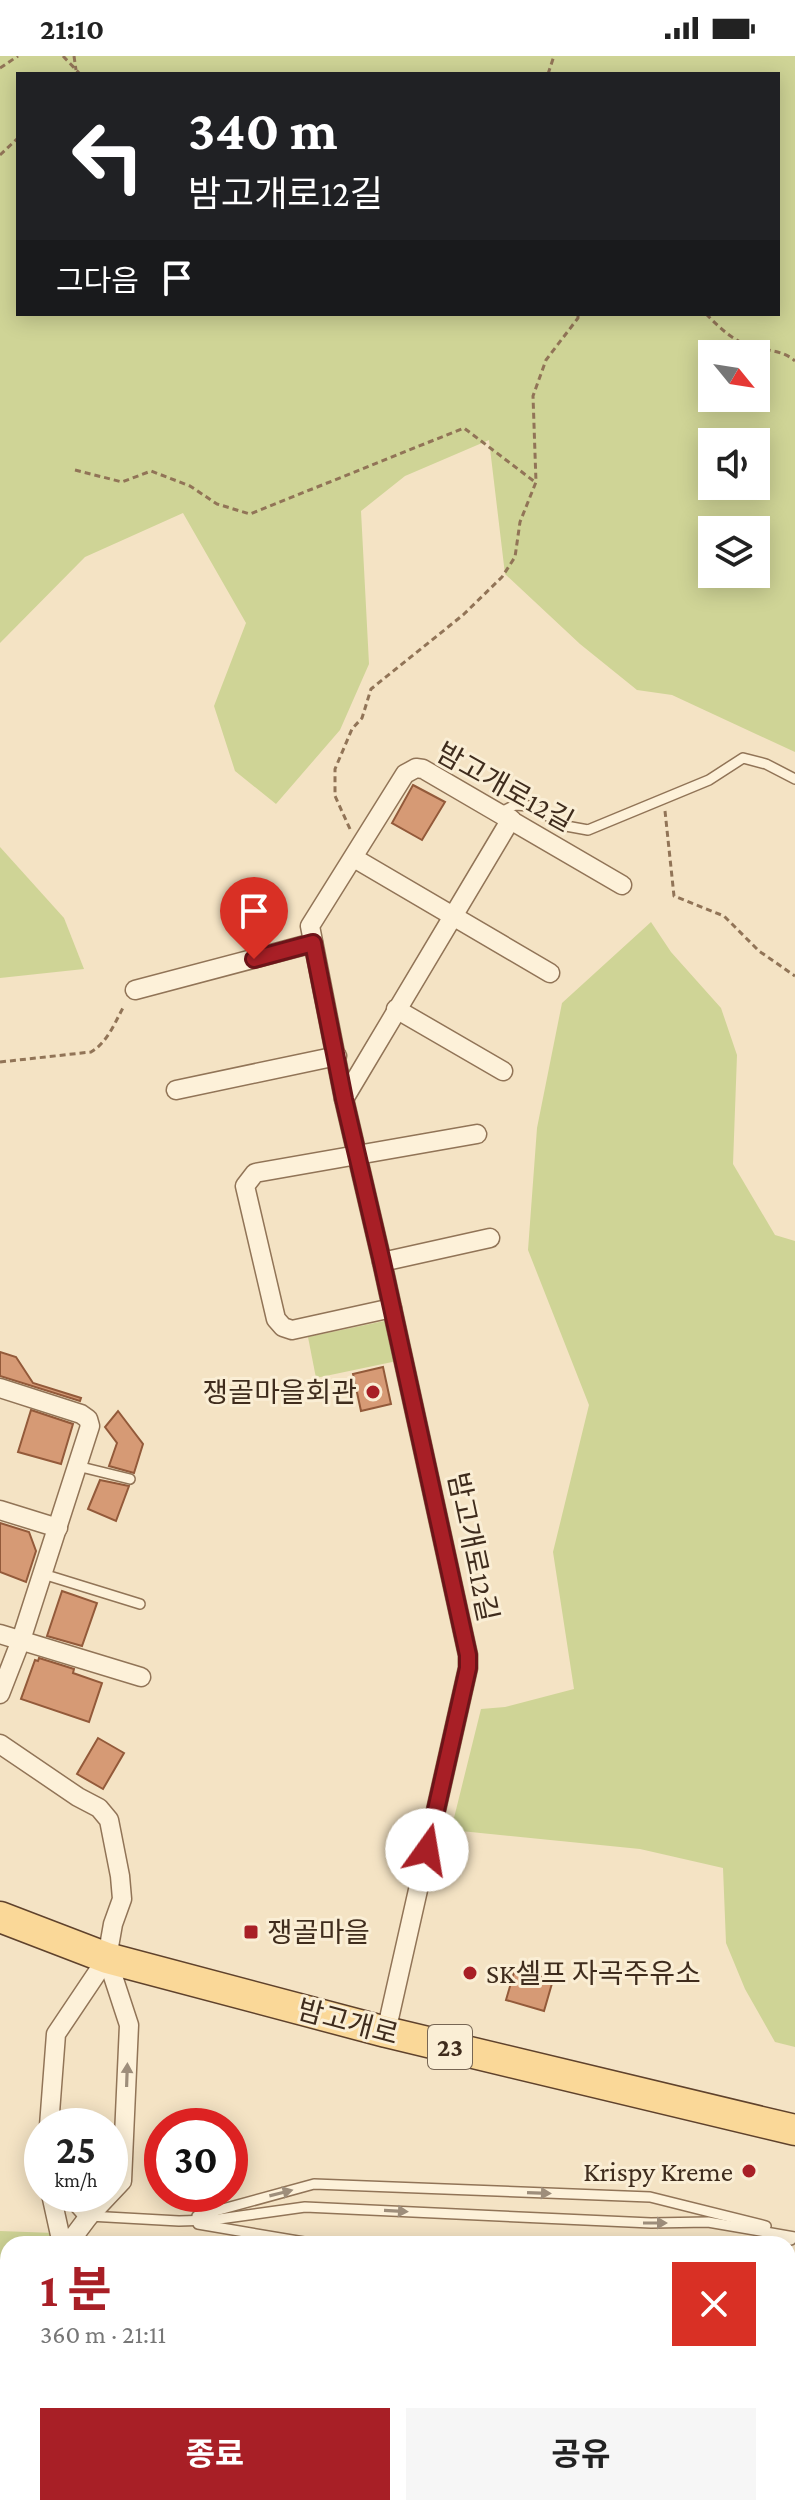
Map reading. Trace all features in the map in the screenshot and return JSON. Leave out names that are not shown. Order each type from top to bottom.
[{"type":"main road","name":"밤고개로","points":[[0,1917],[107,1958],[386,2032],[795,2130]]},
{"type":"street","name":"밤고개로12길","points":[[386,2032],[468,1668],[468,1655],[344,1099],[310,926],[405,774],[416,768],[423,769],[622,885]]},
{"type":"street","points":[[344,1099],[454,916],[505,816]]},
{"type":"street","points":[[356,853],[550,973]]},
{"type":"street","points":[[135,990],[313,943]]},
{"type":"street","points":[[396,1009],[503,1071]]},
{"type":"street","points":[[176,1090],[337,1056]]},
{"type":"street","points":[[392,1308],[292,1330],[283,1327],[276,1319],[245,1186],[255,1173],[477,1134]]},
{"type":"street","points":[[382,1262],[490,1238]]},
{"type":"street","points":[[0,1388],[81,1414],[88,1419],[90,1426],[21,1640],[0,1694]]},
{"type":"street","points":[[0,1510],[58,1528]]},
{"type":"street","points":[[0,1634],[141,1677]]},
{"type":"street","points":[[0,1744],[99,1808],[109,1820],[122,1899],[113,1924],[107,1958],[56,2034],[50,2108]]},
{"type":"street","points":[[72,2236],[122,2181],[129,2025],[107,1958]]},
{"type":"street","points":[[56,2212],[63,2236]]},
{"type":"street","points":[[85,2212],[89,2216]]},
{"type":"lane","points":[[505,816],[515,805],[530,806],[566,826],[588,830],[709,780],[743,758],[766,764],[795,779]]},
{"type":"lane","points":[[77,1466],[130,1479]]},
{"type":"lane","points":[[43,1574],[140,1604]]},
{"type":"lane","points":[[179,2221],[314,2184],[650,2197],[738,2217],[790,2236]]},
{"type":"lane","points":[[89,2216],[212,2220],[305,2207],[651,2223],[708,2222],[784,2236]]},
{"type":"lane","points":[[179,2221],[268,2236]]},
{"type":"path","points":[[0,68],[18,56]]},
{"type":"path","points":[[63,56],[78,72]]},
{"type":"path","points":[[74,56],[78,72]]},
{"type":"path","points":[[0,155],[16,140]]},
{"type":"path","points":[[356,853],[335,796],[335,769],[352,729],[362,718],[371,689],[463,615],[502,577],[515,557],[520,522],[536,482],[533,396],[546,360],[578,316]]},
{"type":"path","points":[[708,316],[728,335],[750,346],[787,354],[795,361]]},
{"type":"path","points":[[75,470],[122,482],[151,471],[190,486],[217,504],[250,514],[464,428],[536,482]]},
{"type":"path","points":[[664,799],[674,896],[724,916],[759,951],[795,976]]},
{"type":"path","points":[[0,1062],[91,1052],[106,1039],[135,990]]},
{"type":"green space","points":[[0,56],[795,56],[795,752],[672,695],[637,690],[580,644],[505,574],[489,440],[405,476],[361,511],[369,664],[340,730],[276,804],[235,771],[214,706],[246,623],[183,513],[85,557],[0,643]]},
{"type":"green space","points":[[0,847],[64,918],[84,969],[0,978]]},
{"type":"green space","points":[[651,922],[671,952],[721,1008],[737,1055],[733,1164],[775,1235],[795,1241],[795,2047],[775,2042],[745,1989],[726,1943],[723,1868],[640,1849],[451,1830],[481,1709],[505,1707],[574,1689],[553,1552],[589,1405],[528,1250],[537,1128],[562,1003]]},
{"type":"green space","points":[[389,1320],[397,1361],[316,1378],[308,1337]]},
{"type":"green space","points":[[0,2231],[54,2233],[54,2236],[0,2236]]},
{"type":"building","points":[[413,785],[445,802],[422,840],[392,823]]},
{"type":"building","points":[[0,1352],[16,1357],[33,1383],[81,1398],[80,1401],[0,1376]]},
{"type":"building","points":[[383,1367],[391,1404],[361,1411],[353,1374]]},
{"type":"building","points":[[31,1410],[73,1424],[61,1464],[18,1452]]},
{"type":"building","points":[[118,1411],[143,1444],[134,1473],[109,1466],[117,1443],[105,1427]]},
{"type":"building","points":[[100,1480],[129,1486],[116,1521],[88,1509]]},
{"type":"building","points":[[0,1523],[29,1532],[36,1551],[26,1582],[0,1572]]},
{"type":"building","points":[[62,1591],[97,1603],[82,1646],[47,1636]]},
{"type":"building","points":[[39,1658],[74,1669],[73,1673],[102,1683],[89,1722],[21,1699],[35,1660]]},
{"type":"building","points":[[98,1738],[124,1753],[103,1789],[77,1774]]},
{"type":"building","points":[[515,1969],[553,1980],[544,2011],[506,2000]]},
{"type":"place","name":"쟁골마을회관","points":[[373,1392]]},
{"type":"place","name":"쟁골마을","points":[[251,1932]]},
{"type":"place","name":"SK셀프 자곡주유소","points":[[470,1973]]},
{"type":"place","name":"Krispy Kreme","points":[[749,2171]]},
{"type":"route","points":[[254,959],[313,943],[344,1099],[468,1655],[468,1668],[427,1850]]}]
